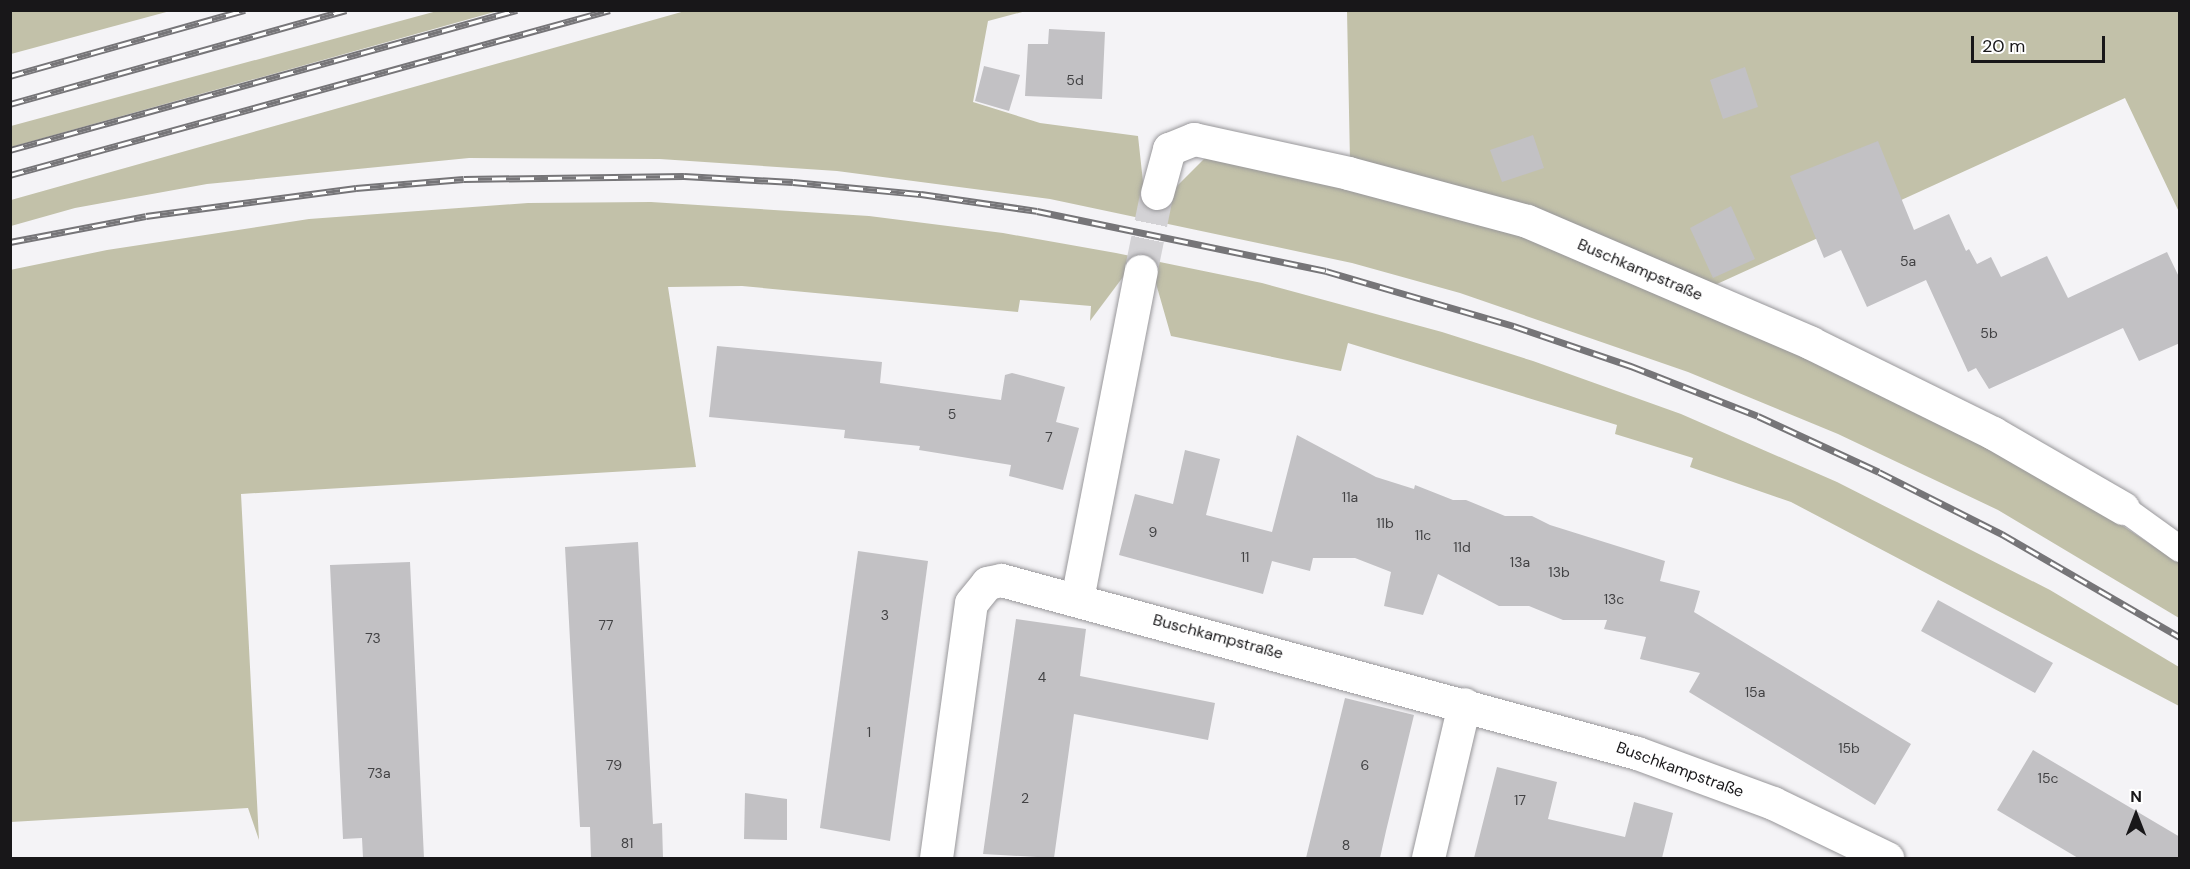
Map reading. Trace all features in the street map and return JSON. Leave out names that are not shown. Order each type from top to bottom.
[{"type":"street","name":"Buschkampstraße","points":[[1157,193],[1169,149],[1194,139],[1348,173],[1527,221],[1811,344],[1993,433],[2123,508]]},
{"type":"street","points":[[1077,599],[1141,271]]},
{"type":"street","name":"Buschkampstraße","points":[[936,858],[974,597],[987,582],[1001,580],[1464,704],[1637,753],[1773,803],[1887,858]]},
{"type":"street","points":[[1428,858],[1464,704]]},
{"type":"lane","points":[[2123,508],[2180,549]]},
{"type":"green space","points":[[11,10],[170,10],[170,11],[11,54]]},
{"type":"green space","points":[[437,11],[498,11],[11,147],[11,126]]},
{"type":"green space","points":[[685,11],[1026,11],[988,21],[973,102],[1040,123],[1138,136],[1144,191],[1168,195],[1207,156],[1339,185],[1526,235],[1855,373],[2032,466],[2179,563],[2179,618],[1998,510],[1838,434],[1688,372],[1460,293],[1352,263],[1050,199],[837,171],[660,159],[469,158],[207,184],[75,208],[11,226],[11,200]]},
{"type":"green space","points":[[1347,11],[2179,11],[2179,212],[2125,98],[1706,289],[1350,162]]},
{"type":"green space","points":[[651,202],[869,216],[1003,233],[1116,253],[1262,283],[1442,332],[1533,361],[1681,414],[1837,482],[2050,590],[2179,667],[2179,706],[1791,502],[1690,467],[1693,458],[1615,434],[1617,425],[1348,343],[1341,371],[1171,336],[1153,273],[1129,269],[1090,321],[1091,306],[1020,300],[1018,312],[742,286],[668,287],[696,467],[241,494],[259,840],[248,808],[11,822],[10,270],[107,250],[309,219],[528,203]]},
{"type":"building","points":[[1049,29],[1105,32],[1102,99],[1025,96],[1028,44],[1048,44]]},
{"type":"building","points":[[984,66],[1020,75],[1009,111],[975,101]]},
{"type":"building","points":[[1745,67],[1758,107],[1723,119],[1710,80]]},
{"type":"building","points":[[1533,135],[1544,168],[1502,182],[1490,150]]},
{"type":"building","points":[[1878,141],[1914,230],[1949,214],[1966,251],[1969,249],[1977,264],[1991,257],[2001,277],[2047,256],[2068,298],[2167,252],[2180,279],[2180,343],[2139,361],[2123,328],[1989,389],[1976,368],[1968,372],[1926,280],[1867,307],[1841,250],[1824,258],[1790,176]]},
{"type":"building","points":[[1731,206],[1755,259],[1713,278],[1690,228]]},
{"type":"building","points":[[717,346],[882,362],[880,383],[1001,400],[1005,375],[1012,373],[1065,387],[1056,422],[1079,428],[1063,490],[1009,476],[1011,465],[919,450],[920,446],[844,438],[845,430],[709,417]]},
{"type":"building","points":[[1297,435],[1376,477],[1414,489],[1415,485],[1453,500],[1466,500],[1505,516],[1532,516],[1550,525],[1665,561],[1660,581],[1700,591],[1694,612],[1911,744],[1875,805],[1689,692],[1700,673],[1640,659],[1646,637],[1604,629],[1607,620],[1563,620],[1529,606],[1499,606],[1438,574],[1423,615],[1384,606],[1391,572],[1355,558],[1313,558],[1310,571],[1272,561],[1263,594],[1119,555],[1135,494],[1173,504],[1185,450],[1220,459],[1206,515],[1272,532]]},
{"type":"building","points":[[638,542],[653,824],[662,823],[663,858],[591,858],[590,827],[580,827],[565,547]]},
{"type":"building","points":[[858,551],[928,561],[890,841],[820,828]]},
{"type":"building","points":[[410,562],[424,858],[363,858],[362,838],[343,839],[330,565]]},
{"type":"building","points":[[1938,600],[2053,663],[2035,693],[1921,631]]},
{"type":"building","points":[[1016,619],[1086,629],[1080,676],[1215,703],[1208,740],[1074,714],[1054,858],[983,854]]},
{"type":"building","points":[[1345,698],[1414,715],[1380,858],[1306,858]]},
{"type":"building","points":[[2033,750],[2180,837],[2180,858],[2078,858],[1997,810]]},
{"type":"building","points":[[1497,767],[1557,782],[1548,819],[1625,837],[1634,802],[1673,813],[1662,858],[1474,858]]},
{"type":"building","points":[[745,793],[787,799],[787,840],[744,839]]},
{"type":"tunnel","points":[[1141,271],[1157,193]]},
{"type":"railway","points":[[10,76],[245,10]]},
{"type":"railway","points":[[10,104],[346,10]]},
{"type":"railway","points":[[10,150],[517,10]]},
{"type":"railway","points":[[10,175],[610,10]]},
{"type":"railway","points":[[10,242],[146,216],[356,188],[464,179],[684,176],[793,182],[921,194],[1037,211],[1326,271],[1514,326],[1631,366],[1758,416],[1879,472],[2002,534],[2180,637]]}]
